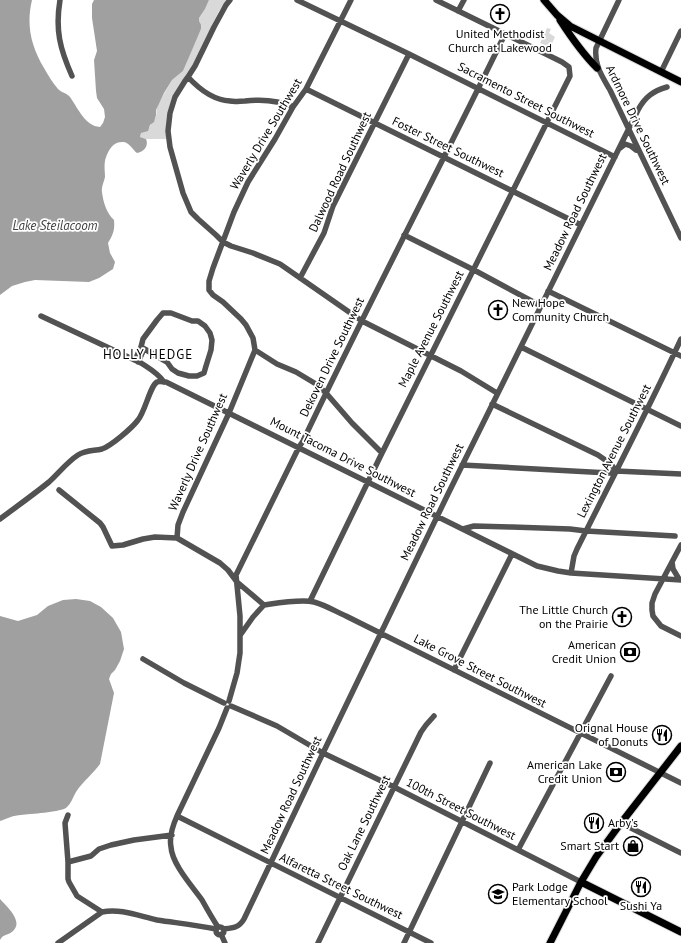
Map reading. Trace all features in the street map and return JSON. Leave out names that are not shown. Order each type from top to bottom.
[{"type":"main road","points":[[544,0],[569,34],[598,68]]},
{"type":"main road","points":[[556,15],[570,26],[681,82]]},
{"type":"main road","points":[[550,943],[581,882],[596,857],[681,746]]},
{"type":"main road","name":"100th Street Southwest","points":[[581,882],[681,932]]},
{"type":"street","points":[[60,0],[58,21],[59,40],[62,53],[72,76]]},
{"type":"street","points":[[230,0],[222,11],[208,41],[175,97],[171,108],[168,130],[170,148],[183,193],[190,210],[223,242],[280,264],[362,321],[461,371],[497,393]]},
{"type":"street","name":"Sacramento Street Southwest","points":[[297,0],[615,157]]},
{"type":"street","name":"Waverly Drive Southwest","points":[[177,538],[178,525],[183,512],[256,350],[253,338],[242,319],[213,295],[210,290],[209,281],[234,212],[248,182],[293,107],[306,89],[351,0]]},
{"type":"street","points":[[436,0],[505,34]]},
{"type":"street","points":[[458,11],[464,0]]},
{"type":"street","name":"Ardmore Drive Southwest","points":[[620,0],[596,48],[598,68],[681,238]]},
{"type":"street","points":[[661,72],[681,31]]},
{"type":"street","name":"Maple Avenue Southwest","points":[[310,601],[430,355],[474,270],[570,76],[569,67],[562,62],[505,34]]},
{"type":"street","name":"Dekoven Drive Southwest","points":[[225,943],[212,918],[175,860],[170,848],[176,816],[219,728],[237,674],[240,654],[240,616],[236,575],[505,34]]},
{"type":"street","name":"Dalwood Road Southwest","points":[[300,278],[324,233],[333,206],[409,54]]},
{"type":"street","points":[[188,77],[201,90],[219,99],[231,102],[270,100],[293,107]]},
{"type":"street","name":"Meadow Road Southwest","points":[[219,930],[237,927],[242,922],[437,516],[638,110],[646,98],[655,91],[667,87]]},
{"type":"street","name":"Foster Street Southwest","points":[[306,89],[581,225]]},
{"type":"street","points":[[618,150],[623,145],[629,145],[634,147],[639,153]]},
{"type":"street","points":[[404,235],[474,270],[540,306]]},
{"type":"street","points":[[548,291],[681,356]]},
{"type":"street","points":[[136,361],[142,348],[143,339],[157,320],[164,314],[171,312],[192,321],[198,321],[206,326],[212,340],[211,350],[204,372],[197,376],[189,376],[178,373],[172,369],[167,362],[142,348]]},
{"type":"street","points":[[0,519],[49,482],[79,454],[89,450],[102,449],[114,442],[139,419],[155,384],[164,382],[155,372],[136,361],[41,316]]},
{"type":"street","name":"Lexington Avenue Southwest","points":[[571,573],[574,556],[681,339]]},
{"type":"street","points":[[520,347],[681,426]]},
{"type":"street","points":[[256,350],[277,364],[316,384],[382,453]]},
{"type":"street","name":"Mount Tacoma Drive Southwest","points":[[164,382],[173,384],[537,566],[571,573],[680,580]]},
{"type":"street","points":[[492,404],[598,455],[611,464],[616,471]]},
{"type":"street","points":[[462,465],[609,473],[616,471],[681,474]]},
{"type":"street","points":[[59,490],[100,523],[106,531],[112,546],[124,545],[155,537],[177,538],[220,563],[228,570],[237,582],[264,605],[240,634]]},
{"type":"street","points":[[463,529],[474,526],[512,527],[570,529],[675,536]]},
{"type":"street","points":[[681,545],[652,603],[652,613],[656,621],[661,626],[681,636]]},
{"type":"street","points":[[454,670],[512,554]]},
{"type":"street","points":[[672,562],[675,573],[680,580]]},
{"type":"street","name":"Lake Grove Street Southwest","points":[[264,605],[283,602],[310,601],[318,604],[346,616],[681,783]]},
{"type":"street","name":"100th Street Southwest","points":[[143,659],[184,683],[279,727],[323,753],[394,787],[581,882]]},
{"type":"street","points":[[518,850],[611,676]]},
{"type":"street","name":"Oak Lane Southwest","points":[[318,943],[423,728],[434,716]]},
{"type":"street","points":[[404,943],[490,763]]},
{"type":"street","points":[[68,815],[65,823],[68,879],[75,894],[102,912]]},
{"type":"street","name":"Alfaretta Street Southwest","points":[[176,816],[431,943]]},
{"type":"street","points":[[621,823],[681,853]]},
{"type":"street","points":[[68,862],[91,856],[99,849],[112,845],[134,840],[172,835]]},
{"type":"street","points":[[58,943],[102,912],[107,911],[141,915],[155,919],[219,930]]},
{"type":"street","points":[[206,927],[212,918]]},
{"type":"shaded area","points":[[209,0],[227,0],[219,11],[190,70],[173,96],[167,113],[166,139],[146,139],[140,137],[141,133],[149,128],[155,118],[157,106],[172,80],[183,71],[201,29],[199,18]]},
{"type":"shaded area","points":[[547,28],[551,29],[549,33],[555,37],[550,48],[540,43]]},
{"type":"water","name":"Lake Steilacoom","points":[[0,0],[32,0],[30,9],[31,35],[40,60],[58,89],[70,97],[86,120],[95,126],[100,127],[105,117],[104,109],[97,98],[96,91],[94,60],[97,51],[92,18],[92,4],[94,0],[209,0],[199,18],[201,29],[183,71],[172,80],[164,93],[156,110],[154,122],[150,125],[148,131],[141,133],[140,137],[146,139],[147,142],[145,148],[137,153],[127,143],[119,142],[113,145],[107,155],[102,190],[106,208],[114,220],[113,232],[108,243],[110,253],[115,262],[113,269],[99,278],[89,282],[35,280],[12,286],[0,295]]},
{"type":"water","points":[[76,599],[90,601],[101,607],[113,618],[121,632],[124,649],[120,661],[109,679],[114,693],[100,764],[79,788],[66,808],[51,812],[16,816],[0,821],[0,616],[18,621],[37,615],[48,606],[63,600]]},
{"type":"water","points":[[0,899],[13,914],[16,927],[9,934],[3,936],[0,940]]},
{"type":"place","name":"United Methodist Church at Lakewood","points":[[500,14]]},
{"type":"place","name":"New Hope Community Church","points":[[498,310]]},
{"type":"place","name":"The Little Church on the Prairie","points":[[622,617]]},
{"type":"place","name":"American Credit Union","points":[[630,652]]},
{"type":"place","name":"Orignal House of Donuts","points":[[662,735]]},
{"type":"place","name":"American Lake Credit Union","points":[[616,772]]},
{"type":"place","name":"Arby's","points":[[594,823]]},
{"type":"place","name":"Smart Start","points":[[633,846]]},
{"type":"place","name":"Sushi Ya","points":[[641,887]]},
{"type":"place","name":"Park Lodge Elementary School","points":[[498,894]]},
{"type":"district","name":"HOLLY HEDGE","points":[[148,354]]}]
